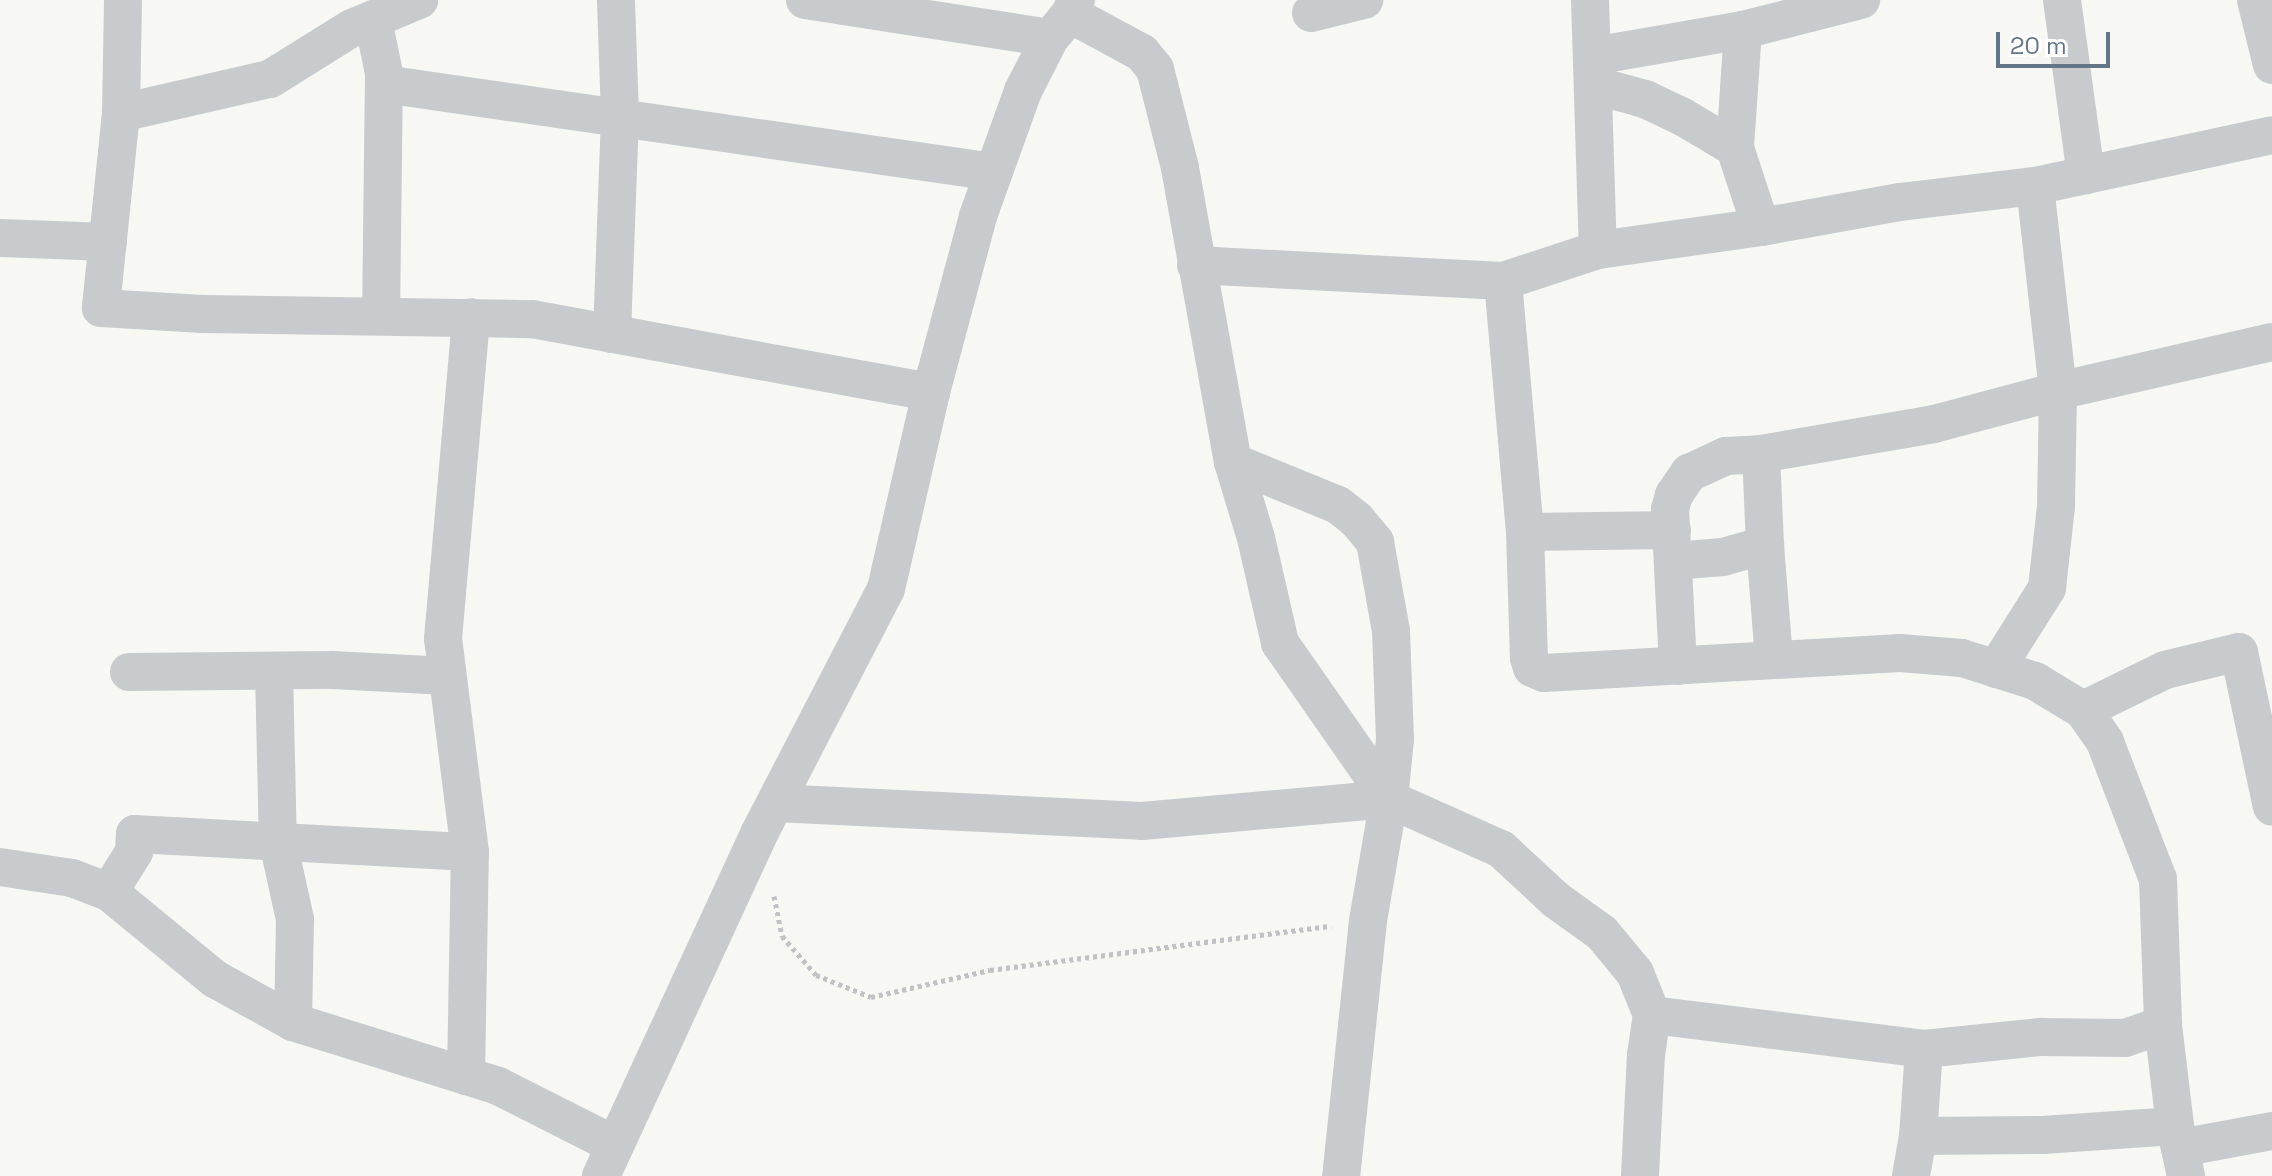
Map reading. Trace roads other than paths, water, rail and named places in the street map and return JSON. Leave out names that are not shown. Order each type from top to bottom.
[{"type":"street","points":[[123,0],[121,113],[101,308],[203,314],[532,319],[931,392]]},
{"type":"street","points":[[121,113],[270,79],[352,28],[419,0]]},
{"type":"street","points":[[612,334],[620,116],[616,0]]},
{"type":"street","points":[[805,0],[1065,17],[1142,53],[1155,69],[1180,168],[1233,462],[1256,538],[1280,643],[1389,799]]},
{"type":"street","points":[[1311,13],[1364,0]]},
{"type":"street","points":[[1590,0],[1598,250]]},
{"type":"street","points":[[1594,71],[1861,0]]},
{"type":"street","points":[[2062,0],[2086,175]]},
{"type":"street","points":[[2262,2],[2272,65]]},
{"type":"street","points":[[0,867],[72,878],[109,892],[215,979],[293,1022],[498,1086],[608,1160],[776,803],[886,589],[931,392],[978,216],[1023,91],[1065,17]]},
{"type":"street","points":[[373,20],[384,84],[381,315]]},
{"type":"street","points":[[1743,30],[1735,148],[1761,227]]},
{"type":"street","points":[[1594,71],[1735,148]]},
{"type":"street","points":[[384,84],[994,172]]},
{"type":"street","points":[[1196,265],[1503,281],[1598,250],[1761,227],[1900,202],[2035,186],[2272,135]]},
{"type":"street","points":[[1996,669],[2047,588],[2056,507],[2058,391],[2035,186]]},
{"type":"street","points":[[0,238],[108,242]]},
{"type":"street","points":[[1503,281],[1525,532],[1529,658],[1532,668],[1544,673],[1900,653],[1962,658],[2035,681],[2083,710],[2105,742],[2158,879],[2163,1025],[2180,1150]]},
{"type":"street","points":[[466,1076],[470,852],[443,639],[471,317]]},
{"type":"street","points":[[1678,666],[1674,495],[1689,473],[1726,456],[1761,454],[1934,424],[2058,391],[2272,342]]},
{"type":"street","points":[[1761,454],[1774,659]]},
{"type":"street","points":[[1233,462],[1338,505],[1356,519],[1375,542],[1391,631],[1395,739],[1389,799],[1368,921],[1341,1176]]},
{"type":"street","points":[[1525,532],[1673,546],[1723,557],[1765,545]]},
{"type":"street","points":[[2083,710],[2165,670],[2239,652],[2272,807]]},
{"type":"street","points":[[129,672],[274,671],[447,676]]},
{"type":"street","points":[[274,671],[278,842],[295,919],[293,1022]]},
{"type":"street","points":[[776,803],[1142,821],[1389,799],[1501,849],[1556,900],[1602,933],[1635,973],[1652,1015],[1646,1055],[1640,1176]]},
{"type":"street","points":[[109,892],[134,852],[135,834],[470,852]]},
{"type":"street","points":[[1652,1015],[1924,1049],[2041,1037],[2125,1038],[2163,1025]]},
{"type":"street","points":[[1911,1176],[1918,1136],[1924,1049]]},
{"type":"street","points":[[1918,1136],[2043,1135],[2180,1150],[2272,1131]]}]
